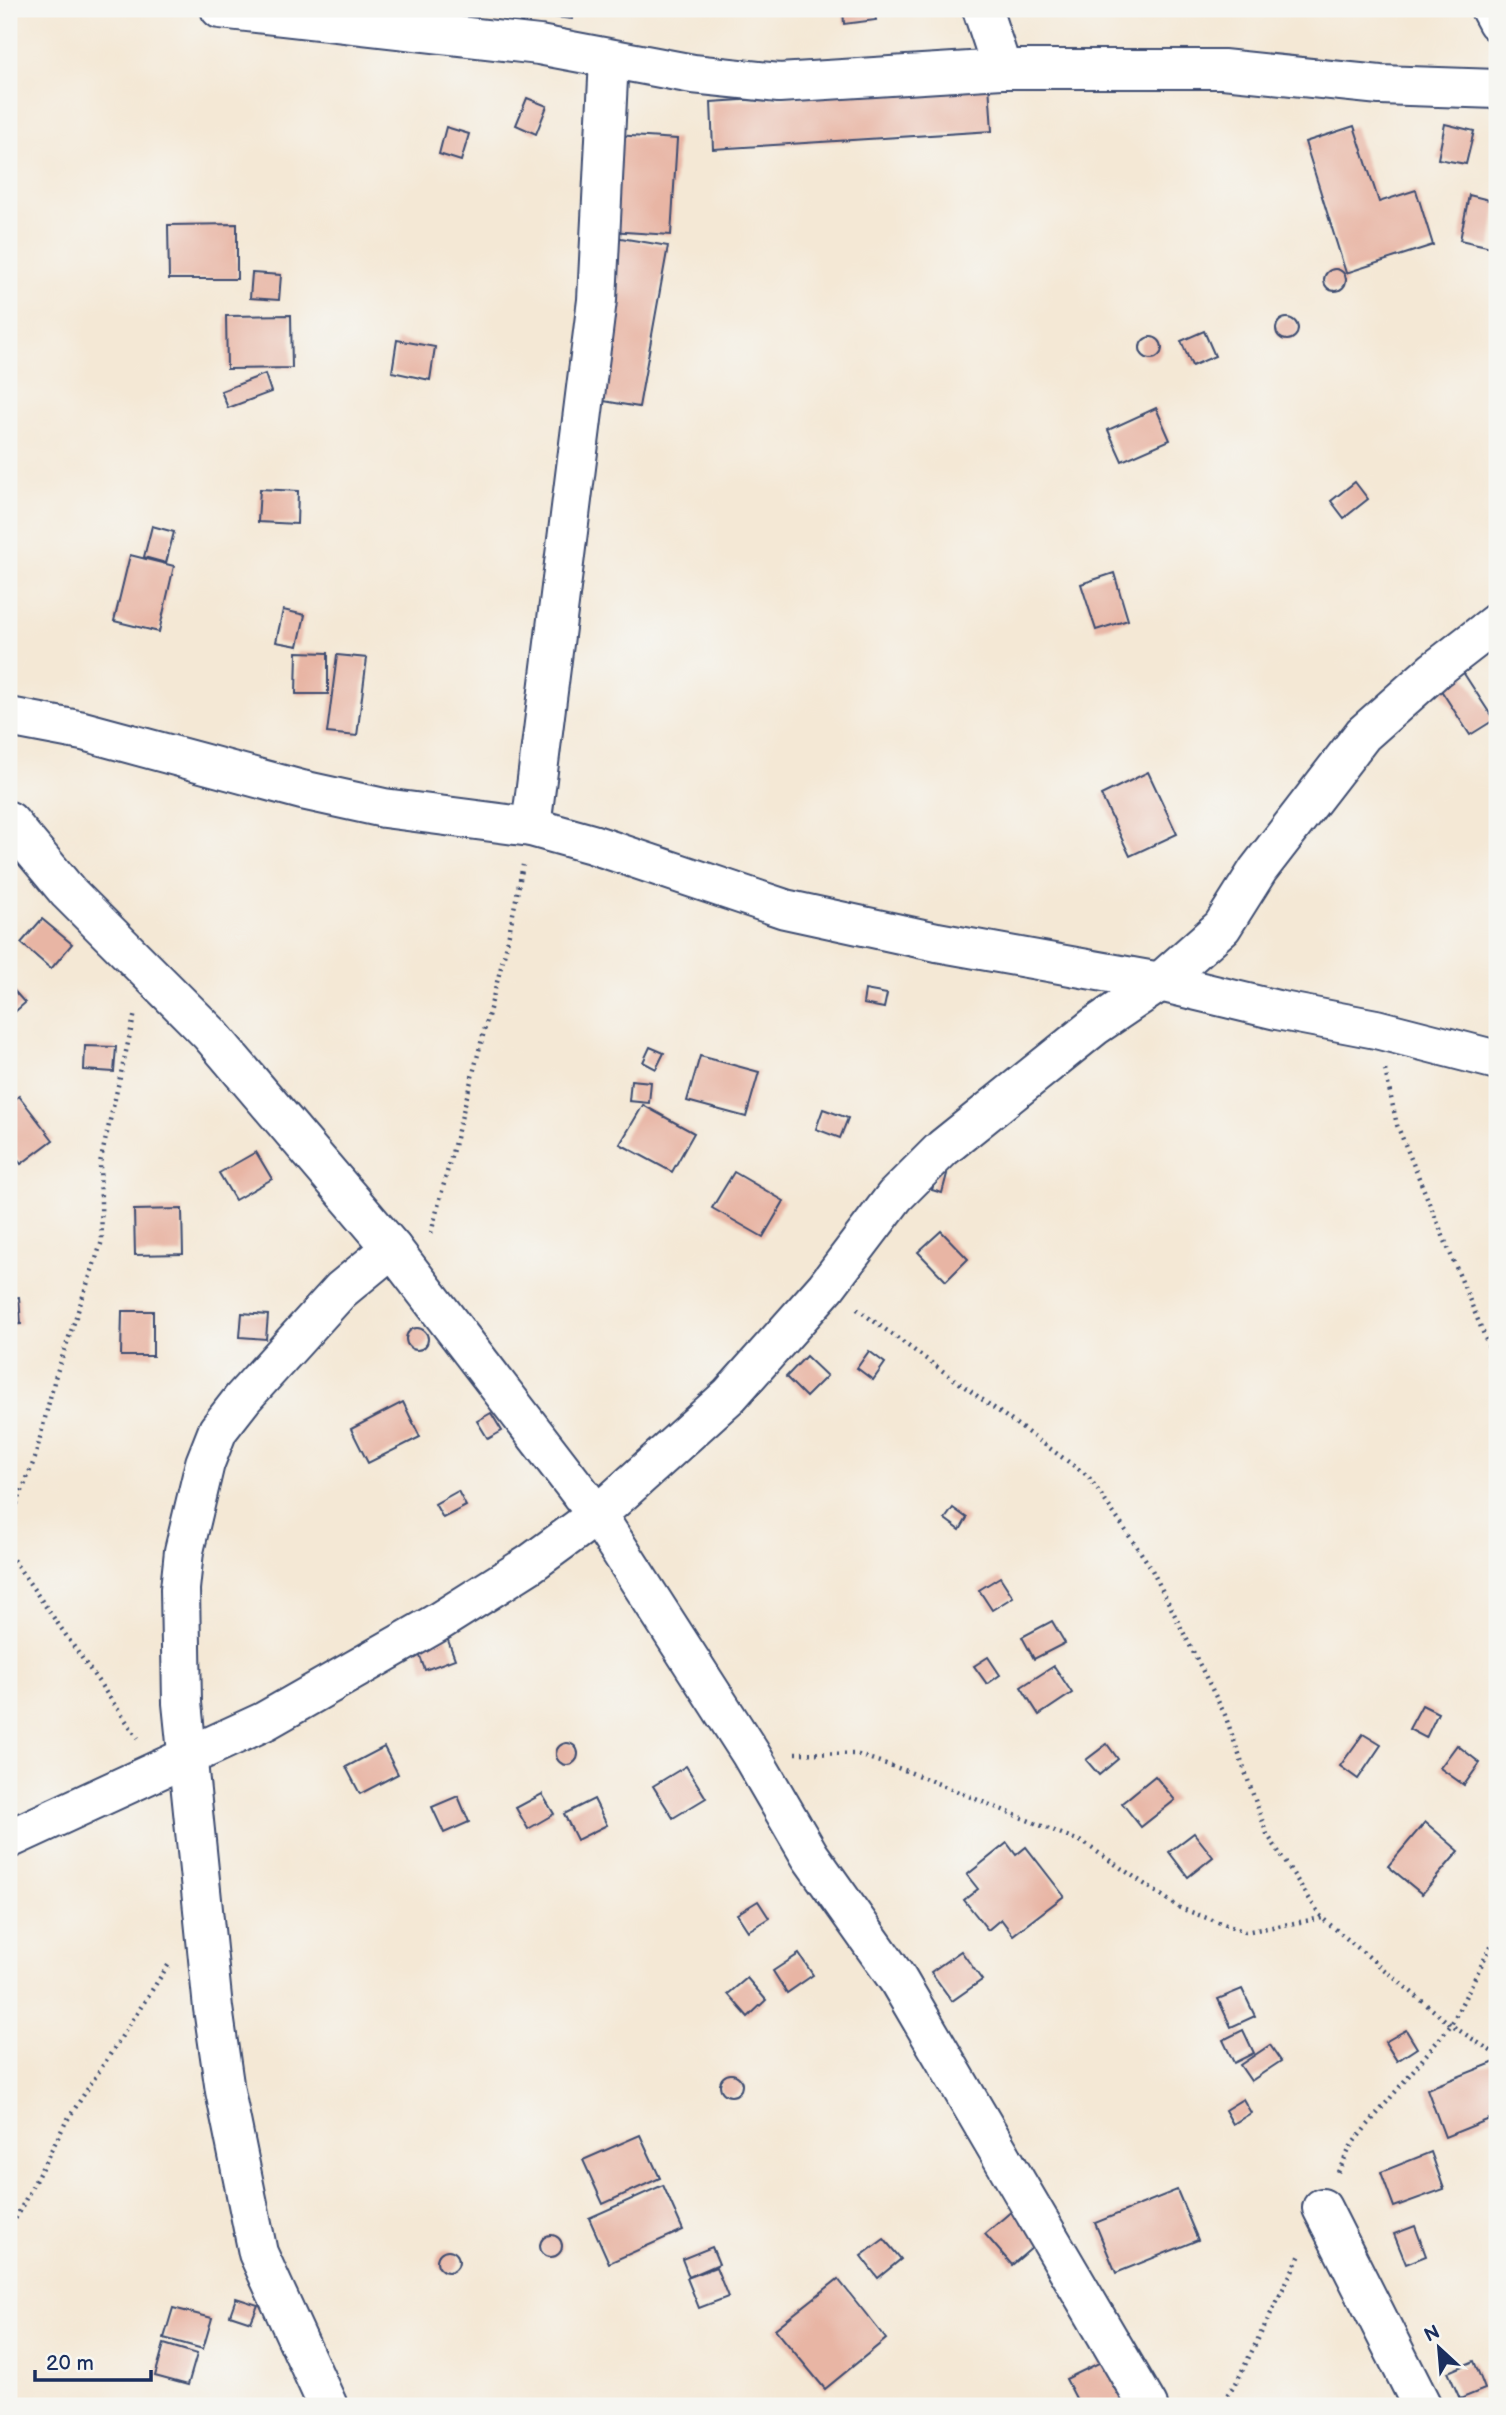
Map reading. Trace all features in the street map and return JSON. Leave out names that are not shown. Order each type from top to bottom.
[{"type":"street","points":[[220,9],[539,45],[693,74],[779,83],[1002,69],[1223,69],[1380,85],[1497,89]]},
{"type":"street","points":[[982,9],[1002,69]]},
{"type":"street","points":[[1490,9],[1497,22]]},
{"type":"street","points":[[531,828],[597,300],[608,59]]},
{"type":"street","points":[[9,1839],[265,1721],[435,1624],[530,1564],[597,1515],[730,1395],[826,1287],[895,1196],[943,1148],[1095,1026],[1160,982],[1222,927],[1258,870],[1363,734],[1435,670],[1497,622]]},
{"type":"street","points":[[9,716],[83,731],[278,784],[372,805],[531,828],[592,844],[785,909],[937,942],[1160,982],[1277,1010],[1376,1029],[1497,1060]]},
{"type":"street","points":[[9,821],[68,892],[209,1033],[392,1248],[597,1515],[750,1753],[810,1856],[898,1980],[1148,2406]]},
{"type":"street","points":[[328,2406],[258,2253],[225,2091],[204,1910],[172,1765],[182,1703],[180,1589],[184,1551],[205,1463],[218,1430],[243,1398],[341,1290],[392,1248]]},
{"type":"street","points":[[1322,2208],[1422,2406]]},
{"type":"path","points":[[418,1281],[506,948],[531,828]]},
{"type":"path","points":[[9,1524],[35,1458],[55,1378],[102,1241],[100,1163],[131,1019],[155,978]]},
{"type":"path","points":[[1376,1029],[1397,1125],[1497,1366]]},
{"type":"path","points":[[826,1287],[1088,1476],[1150,1566],[1225,1715],[1267,1834],[1322,1918],[1451,2025],[1497,2055]]},
{"type":"path","points":[[9,1554],[132,1725],[172,1765]]},
{"type":"path","points":[[750,1753],[856,1754],[907,1771],[1084,1843],[1180,1908],[1245,1932],[1322,1918]]},
{"type":"path","points":[[9,2231],[66,2122],[204,1910]]},
{"type":"path","points":[[1219,2406],[1242,2372],[1352,2144],[1451,2025],[1497,1934]]},
{"type":"building","points":[[517,9],[573,9],[572,19],[517,13]]},
{"type":"building","points":[[843,9],[874,9],[876,20],[844,24]]},
{"type":"building","points":[[989,84],[992,131],[713,149],[711,102]]},
{"type":"building","points":[[527,98],[547,106],[536,134],[516,125]]},
{"type":"building","points":[[1445,124],[1474,131],[1466,164],[1438,159]]},
{"type":"building","points":[[1354,126],[1379,202],[1416,190],[1433,245],[1346,273],[1305,142]]},
{"type":"building","points":[[446,127],[469,134],[461,161],[439,154]]},
{"type":"building","points":[[615,135],[677,139],[671,235],[610,231]]},
{"type":"building","points":[[1469,195],[1497,202],[1491,247],[1460,240]]},
{"type":"building","points":[[237,224],[237,279],[169,279],[168,225]]},
{"type":"building","points":[[615,237],[668,246],[639,407],[586,398]]},
{"type":"building","points":[[1335,269],[1343,272],[1346,280],[1343,288],[1335,291],[1327,288],[1324,280],[1327,272]]},
{"type":"building","points":[[252,273],[281,275],[279,300],[250,298]]},
{"type":"building","points":[[291,315],[292,368],[227,369],[226,316]]},
{"type":"building","points":[[1287,318],[1295,321],[1298,329],[1295,337],[1287,340],[1279,337],[1276,329],[1279,321]]},
{"type":"building","points":[[1204,331],[1215,356],[1192,366],[1181,341]]},
{"type":"building","points":[[1151,337],[1159,340],[1162,348],[1159,356],[1151,359],[1143,356],[1140,348],[1143,340]]},
{"type":"building","points":[[397,340],[435,347],[430,380],[392,372]]},
{"type":"building","points":[[265,374],[271,392],[228,408],[221,391]]},
{"type":"building","points":[[1156,408],[1170,440],[1122,461],[1108,430]]},
{"type":"building","points":[[1355,482],[1368,499],[1344,518],[1331,501]]},
{"type":"building","points":[[260,489],[298,491],[297,524],[258,522]]},
{"type":"building","points":[[152,526],[174,532],[166,563],[144,557]]},
{"type":"building","points":[[130,555],[174,566],[159,632],[114,621]]},
{"type":"building","points":[[1114,573],[1128,620],[1096,630],[1081,584]]},
{"type":"building","points":[[283,610],[305,615],[298,646],[276,642]]},
{"type":"building","points":[[297,652],[328,653],[328,694],[296,694]]},
{"type":"building","points":[[337,655],[367,658],[357,736],[327,733]]},
{"type":"building","points":[[1461,669],[1494,720],[1470,735],[1437,684]]},
{"type":"building","points":[[1148,772],[1177,834],[1130,856],[1101,795]]},
{"type":"building","points":[[42,919],[72,944],[51,969],[21,943]]},
{"type":"building","points":[[9,985],[25,1003],[9,1017]]},
{"type":"building","points":[[865,990],[887,994],[884,1008],[863,1004]]},
{"type":"building","points":[[85,1046],[116,1047],[114,1072],[84,1070]]},
{"type":"building","points":[[650,1047],[664,1053],[656,1069],[643,1062]]},
{"type":"building","points":[[700,1056],[759,1072],[746,1117],[687,1101]]},
{"type":"building","points":[[631,1080],[651,1082],[649,1103],[629,1101]]},
{"type":"building","points":[[19,1096],[53,1140],[21,1164],[9,1149],[9,1104]]},
{"type":"building","points":[[643,1105],[694,1133],[672,1172],[620,1144]]},
{"type":"building","points":[[823,1109],[848,1118],[840,1138],[816,1129]]},
{"type":"building","points":[[256,1152],[272,1179],[235,1200],[219,1173]]},
{"type":"building","points":[[734,1172],[784,1201],[763,1237],[712,1208]]},
{"type":"building","points":[[937,1172],[947,1174],[942,1193],[932,1190]]},
{"type":"building","points":[[182,1209],[183,1254],[135,1255],[134,1210]]},
{"type":"building","points":[[941,1231],[968,1259],[946,1281],[918,1252]]},
{"type":"building","points":[[19,1297],[21,1324],[9,1325],[9,1298]]},
{"type":"building","points":[[122,1311],[153,1311],[153,1356],[121,1356]]},
{"type":"building","points":[[242,1313],[268,1315],[266,1339],[240,1337]]},
{"type":"building","points":[[417,1328],[425,1331],[428,1339],[425,1347],[417,1350],[409,1347],[406,1339],[409,1331]]},
{"type":"building","points":[[869,1351],[885,1363],[873,1380],[857,1368]]},
{"type":"building","points":[[806,1356],[827,1376],[806,1397],[786,1377]]},
{"type":"building","points":[[403,1402],[420,1437],[368,1463],[351,1429]]},
{"type":"building","points":[[491,1413],[502,1431],[488,1439],[477,1421]]},
{"type":"building","points":[[458,1491],[466,1506],[443,1518],[435,1504]]},
{"type":"building","points":[[953,1508],[967,1518],[960,1530],[945,1519]]},
{"type":"building","points":[[1000,1577],[1013,1597],[992,1610],[979,1590]]},
{"type":"building","points":[[1052,1621],[1065,1643],[1034,1659],[1022,1637]]},
{"type":"building","points":[[446,1635],[455,1659],[425,1670],[416,1645]]},
{"type":"building","points":[[988,1657],[1000,1675],[987,1684],[974,1666]]},
{"type":"building","points":[[1054,1666],[1072,1693],[1039,1715],[1021,1687]]},
{"type":"building","points":[[1422,1705],[1438,1713],[1426,1738],[1409,1729]]},
{"type":"building","points":[[1363,1734],[1381,1745],[1358,1779],[1340,1766]]},
{"type":"building","points":[[567,1743],[575,1746],[578,1754],[575,1762],[567,1765],[559,1762],[556,1754],[559,1746]]},
{"type":"building","points":[[1107,1744],[1118,1759],[1099,1775],[1086,1760]]},
{"type":"building","points":[[1457,1745],[1480,1763],[1464,1785],[1440,1768]]},
{"type":"building","points":[[384,1747],[398,1774],[360,1794],[346,1767]]},
{"type":"building","points":[[686,1766],[706,1798],[673,1818],[653,1786]]},
{"type":"building","points":[[1155,1776],[1175,1800],[1141,1827],[1122,1803]]},
{"type":"building","points":[[542,1794],[554,1814],[528,1829],[516,1808]]},
{"type":"building","points":[[458,1796],[469,1822],[444,1833],[432,1807]]},
{"type":"building","points":[[594,1799],[607,1825],[577,1840],[564,1814]]},
{"type":"building","points":[[1425,1822],[1459,1851],[1422,1894],[1388,1866]]},
{"type":"building","points":[[1194,1833],[1213,1857],[1188,1877],[1169,1852]]},
{"type":"building","points":[[1007,1843],[1016,1855],[1026,1847],[1064,1896],[1013,1935],[1001,1919],[988,1930],[964,1900],[978,1889],[967,1875]]},
{"type":"building","points":[[758,1901],[769,1918],[748,1931],[737,1914]]},
{"type":"building","points":[[961,1951],[982,1980],[952,2001],[931,1972]]},
{"type":"building","points":[[799,1954],[813,1975],[787,1993],[773,1971]]},
{"type":"building","points":[[747,1978],[766,2000],[748,2017],[728,1994]]},
{"type":"building","points":[[1242,1989],[1255,2016],[1231,2027],[1218,1999]]},
{"type":"building","points":[[1243,2030],[1254,2053],[1234,2063],[1223,2040]]},
{"type":"building","points":[[1406,2030],[1417,2048],[1397,2061],[1385,2042]]},
{"type":"building","points":[[1270,2045],[1281,2061],[1251,2081],[1240,2065]]},
{"type":"building","points":[[1495,2062],[1497,2116],[1445,2137],[1427,2089]]},
{"type":"building","points":[[731,2074],[739,2077],[742,2085],[739,2093],[731,2096],[723,2093],[720,2085],[723,2077]]},
{"type":"building","points":[[1243,2099],[1251,2113],[1233,2124],[1225,2110]]},
{"type":"building","points":[[640,2135],[660,2178],[603,2204],[583,2160]]},
{"type":"building","points":[[1431,2152],[1444,2189],[1394,2207],[1381,2172]]},
{"type":"building","points":[[663,2185],[683,2230],[609,2263],[589,2218]]},
{"type":"building","points":[[1177,2190],[1198,2240],[1116,2273],[1095,2223]]},
{"type":"building","points":[[1020,2204],[1047,2235],[1012,2265],[985,2234]]},
{"type":"building","points":[[1415,2226],[1426,2256],[1406,2264],[1394,2234]]},
{"type":"building","points":[[551,2235],[559,2238],[562,2246],[559,2254],[551,2257],[543,2254],[540,2246],[543,2238]]},
{"type":"building","points":[[884,2239],[901,2259],[878,2278],[861,2256]]},
{"type":"building","points":[[712,2247],[719,2264],[689,2277],[682,2259]]},
{"type":"building","points":[[448,2250],[456,2253],[459,2261],[456,2269],[448,2272],[440,2269],[437,2261],[440,2253]]},
{"type":"building","points":[[716,2267],[728,2297],[699,2308],[687,2278]]},
{"type":"building","points":[[838,2279],[886,2339],[825,2389],[775,2329]]},
{"type":"building","points":[[236,2298],[258,2305],[251,2322],[230,2315]]},
{"type":"building","points":[[173,2308],[212,2318],[203,2349],[164,2338]]},
{"type":"building","points":[[164,2344],[197,2354],[188,2385],[155,2376]]},
{"type":"building","points":[[1109,2358],[1130,2399],[1116,2406],[1080,2406],[1066,2379]]},
{"type":"building","points":[[1474,2361],[1485,2389],[1460,2399],[1448,2372]]}]
